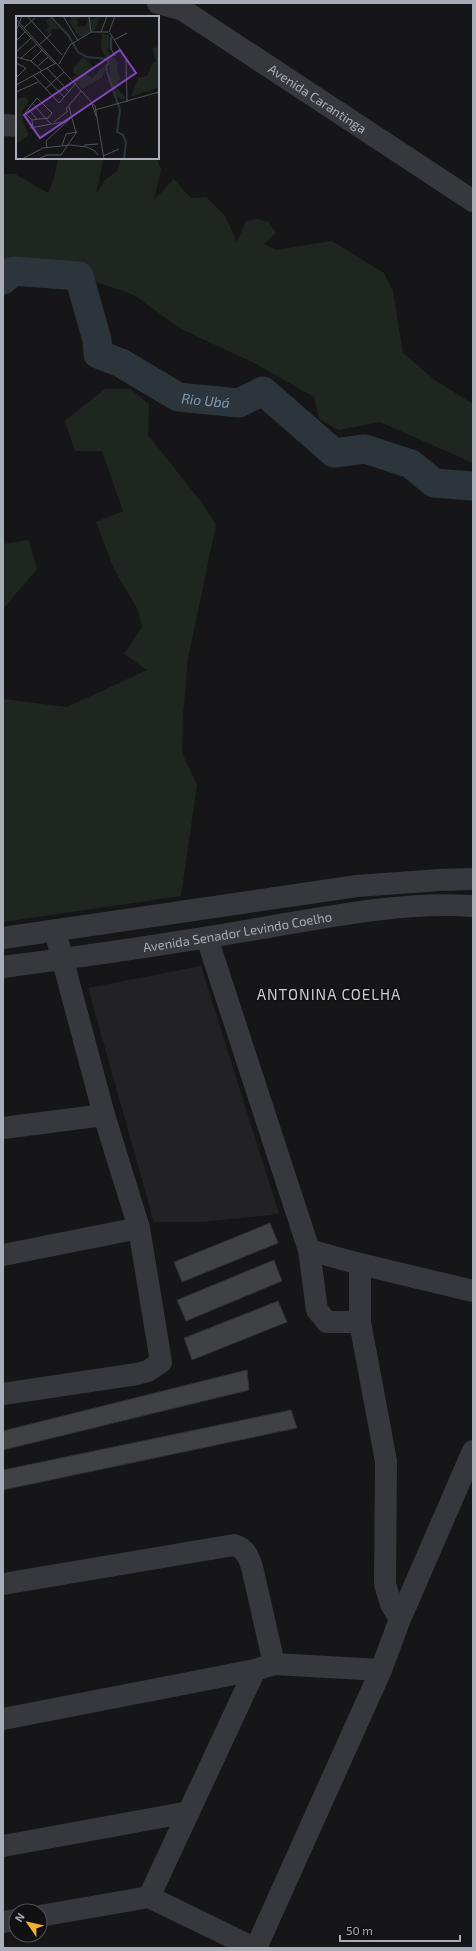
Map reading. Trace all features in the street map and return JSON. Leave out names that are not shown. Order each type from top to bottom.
[{"type":"street","name":"Avenida Carantinga","points":[[158,3],[183,10],[473,201]]},
{"type":"street","points":[[3,125],[16,126]]},
{"type":"street","points":[[3,938],[357,886],[473,879]]},
{"type":"street","name":"Avenida Senador Levindo Coelho","points":[[3,967],[207,938],[356,913],[448,905],[473,906]]},
{"type":"street","points":[[3,1394],[137,1374],[148,1371],[161,1362],[139,1228],[104,1115],[64,959],[55,931]]},
{"type":"street","points":[[207,938],[309,1250],[317,1310],[327,1322],[360,1322]]},
{"type":"street","points":[[3,1128],[104,1115]]},
{"type":"street","points":[[3,1255],[139,1228]]},
{"type":"street","points":[[309,1250],[360,1264],[473,1291]]},
{"type":"street","points":[[360,1264],[360,1322],[386,1461],[385,1584],[391,1604],[400,1619]]},
{"type":"street","points":[[48,1915],[149,1897],[255,1948],[381,1670],[400,1619],[473,1451]]},
{"type":"street","points":[[3,1584],[234,1546],[240,1547],[246,1553],[252,1567],[264,1667],[189,1812],[149,1897]]},
{"type":"street","points":[[3,1719],[264,1667],[381,1670]]},
{"type":"street","points":[[3,1846],[189,1812]]},
{"type":"shaded area","points":[[58,159],[99,159],[103,161],[96,194],[105,180],[117,171],[121,159],[156,159],[161,169],[154,200],[174,179],[191,198],[206,197],[225,216],[237,242],[246,221],[258,219],[269,222],[276,233],[264,244],[276,250],[332,241],[384,273],[393,291],[403,353],[435,380],[473,404],[473,463],[380,422],[339,430],[319,419],[314,397],[254,363],[181,329],[134,295],[79,276],[11,256],[3,263],[3,174],[15,174],[48,193],[54,179]]},
{"type":"shaded area","points":[[105,389],[130,389],[149,404],[148,435],[202,503],[216,525],[188,658],[183,716],[182,753],[197,785],[181,896],[3,922],[3,699],[67,707],[147,670],[124,654],[142,627],[138,610],[114,569],[96,522],[123,511],[102,451],[75,451],[65,421]]},
{"type":"shaded area","points":[[29,540],[37,569],[3,609],[3,544]]},
{"type":"shaded area","points":[[201,966],[279,1214],[203,1222],[154,1222],[88,988]]},
{"type":"building","points":[[270,1223],[278,1243],[182,1282],[174,1262]]},
{"type":"building","points":[[274,1260],[282,1281],[186,1321],[177,1300]]},
{"type":"building","points":[[278,1301],[287,1322],[192,1360],[184,1338]]},
{"type":"building","points":[[247,1370],[249,1390],[3,1450],[3,1431]]},
{"type":"building","points":[[291,1410],[297,1428],[3,1490],[3,1470]]},
{"type":"waterway","name":"Rio Ubá","points":[[3,280],[13,271],[79,276],[97,340],[98,354],[121,363],[178,397],[239,403],[263,391],[334,453],[365,449],[411,464],[434,483],[473,486]]},
{"type":"district","name":"ANTONINA COELHA","points":[[329,994]]}]
